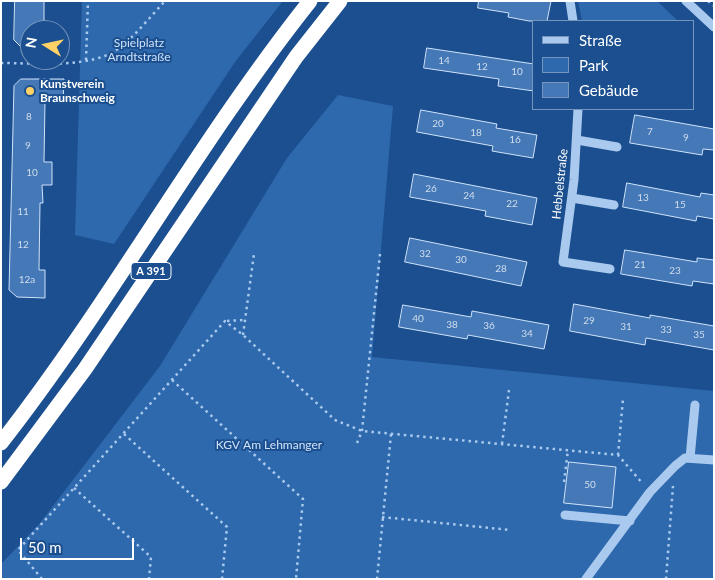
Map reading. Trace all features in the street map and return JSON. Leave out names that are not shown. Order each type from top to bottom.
[{"type":"highway","name":"A 391","points":[[1,443],[52,376],[238,99],[310,1]]},
{"type":"highway","name":"A 391","points":[[1,482],[85,369],[296,57],[340,1]]},
{"type":"street","points":[[570,1],[573,20]]},
{"type":"street","points":[[686,1],[714,27]]},
{"type":"street","name":"Hebbelstraße","points":[[578,110],[572,198],[563,262],[610,269]]},
{"type":"street","points":[[577,140],[617,147]]},
{"type":"street","points":[[572,198],[614,205]]},
{"type":"street","points":[[690,458],[695,406]]},
{"type":"street","points":[[586,579],[650,492],[675,466],[685,458],[714,460]]},
{"type":"street","points":[[565,515],[630,521]]},
{"type":"path","points":[[86,60],[88,1]]},
{"type":"path","points":[[1,63],[72,63],[106,56],[119,48],[165,1]]},
{"type":"path","points":[[708,1],[714,6]]},
{"type":"path","points":[[243,335],[254,254]]},
{"type":"path","points":[[357,443],[362,431],[380,254]]},
{"type":"path","points":[[42,579],[18,550],[225,321],[244,320]]},
{"type":"path","points":[[225,321],[243,335],[335,420],[362,431],[618,455],[650,492]]},
{"type":"path","points":[[172,380],[304,499],[296,579]]},
{"type":"path","points":[[502,444],[509,390]]},
{"type":"path","points":[[618,455],[623,399]]},
{"type":"path","points":[[124,434],[227,528],[222,579]]},
{"type":"path","points":[[377,579],[391,434]]},
{"type":"path","points":[[564,482],[568,450]]},
{"type":"path","points":[[666,579],[675,466]]},
{"type":"path","points":[[74,488],[151,557],[149,579]]},
{"type":"path","points":[[382,517],[510,530]]},
{"type":"green space","name":"Spielplatz Arndtstraße","points":[[82,1],[283,1],[235,62],[114,244],[75,235]]},
{"type":"green space","points":[[578,1],[657,1],[677,20],[582,20]]},
{"type":"green space","name":"KGV Am Lehmanger","points":[[338,95],[393,106],[372,357],[714,391],[714,579],[1,579],[1,564],[40,523],[160,366],[287,158]]},
{"type":"building","points":[[15,1],[44,1],[44,20],[20,20],[20,46],[14,40]]},
{"type":"building","points":[[479,1],[551,1],[547,20],[529,21],[508,17],[509,13],[478,8]]},
{"type":"building","points":[[427,48],[532,64],[532,91],[498,86],[499,79],[424,68]]},
{"type":"building","points":[[21,79],[64,79],[63,103],[45,102],[44,162],[52,162],[52,185],[42,185],[43,203],[40,203],[39,270],[45,270],[45,298],[17,297],[9,290],[14,86]]},
{"type":"building","points":[[421,110],[497,124],[496,128],[537,135],[533,158],[492,151],[493,146],[417,132]]},
{"type":"building","points":[[635,115],[714,129],[714,150],[703,149],[702,155],[630,143]]},
{"type":"building","points":[[414,174],[537,198],[532,225],[485,216],[486,211],[410,197]]},
{"type":"building","points":[[627,183],[700,197],[701,193],[714,195],[714,219],[697,216],[696,221],[623,207]]},
{"type":"building","points":[[410,238],[527,262],[521,286],[405,262]]},
{"type":"building","points":[[625,250],[697,262],[697,258],[714,260],[714,284],[693,281],[692,286],[621,274]]},
{"type":"building","points":[[574,304],[650,318],[650,315],[714,326],[714,350],[646,338],[645,345],[570,331]]},
{"type":"building","points":[[403,305],[471,317],[472,311],[549,325],[544,349],[468,335],[467,339],[399,327]]},
{"type":"building","points":[[569,462],[616,467],[612,508],[564,503]]},
{"type":"place","name":"Kunstverein Braunschweig","points":[[30,91]]}]
